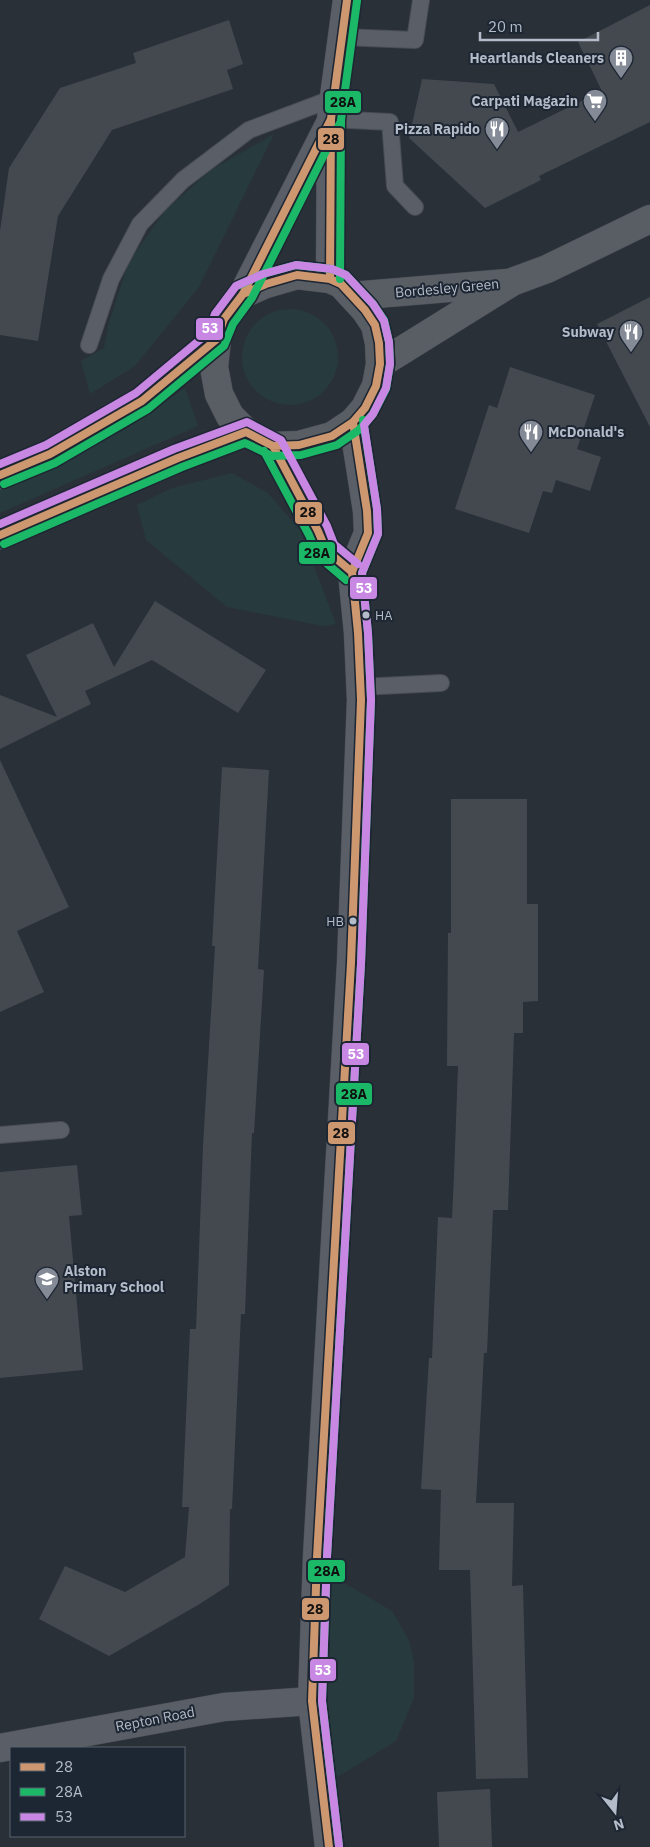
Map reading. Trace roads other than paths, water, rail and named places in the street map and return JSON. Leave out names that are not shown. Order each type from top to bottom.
[{"type":"main road","name":"Bordesley Green","points":[[380,364],[512,282],[546,269],[650,219]]},
{"type":"main road","points":[[297,275],[330,279],[341,284],[365,310],[375,325],[379,343],[380,364],[376,386],[365,408],[353,422],[332,436],[299,445],[273,446],[246,432],[230,416],[219,394],[214,367],[216,339],[224,319],[243,294],[266,284],[297,275]]},
{"type":"main road","name":"Bordesley Green","points":[[352,296],[512,282]]},
{"type":"main road","points":[[0,475],[50,454],[142,401],[216,339]]},
{"type":"main road","points":[[0,535],[178,458],[246,432]]},
{"type":"street","points":[[330,279],[333,108],[347,0]]},
{"type":"street","points":[[243,294],[333,108]]},
{"type":"street","points":[[329,1847],[312,1701],[317,1557],[351,963],[360,687],[358,633],[352,572],[368,533],[367,511],[353,422]]},
{"type":"street","points":[[273,446],[326,550],[352,572]]},
{"type":"street","name":"Repton Road","points":[[0,1748],[224,1707],[312,1701]]},
{"type":"lane","points":[[342,37],[415,40],[422,0]]},
{"type":"lane","points":[[89,345],[111,279],[140,224],[183,180],[249,130],[333,108],[390,122],[395,186],[415,208]]},
{"type":"lane","points":[[360,687],[441,683]]},
{"type":"lane","points":[[0,1135],[61,1130]]},
{"type":"place","name":"Heartlands Cleaners","points":[[621,79]]},
{"type":"place","name":"Carpati Magazin","points":[[595,122]]},
{"type":"place","name":"Pizza Rapido","points":[[497,150]]},
{"type":"place","name":"Subway","points":[[631,353]]},
{"type":"place","name":"McDonald's","points":[[531,453]]},
{"type":"place","name":"HA","points":[[366,615]]},
{"type":"place","name":"HB","points":[[353,921]]},
{"type":"place","name":"Alston Primary School","points":[[47,1300]]}]
